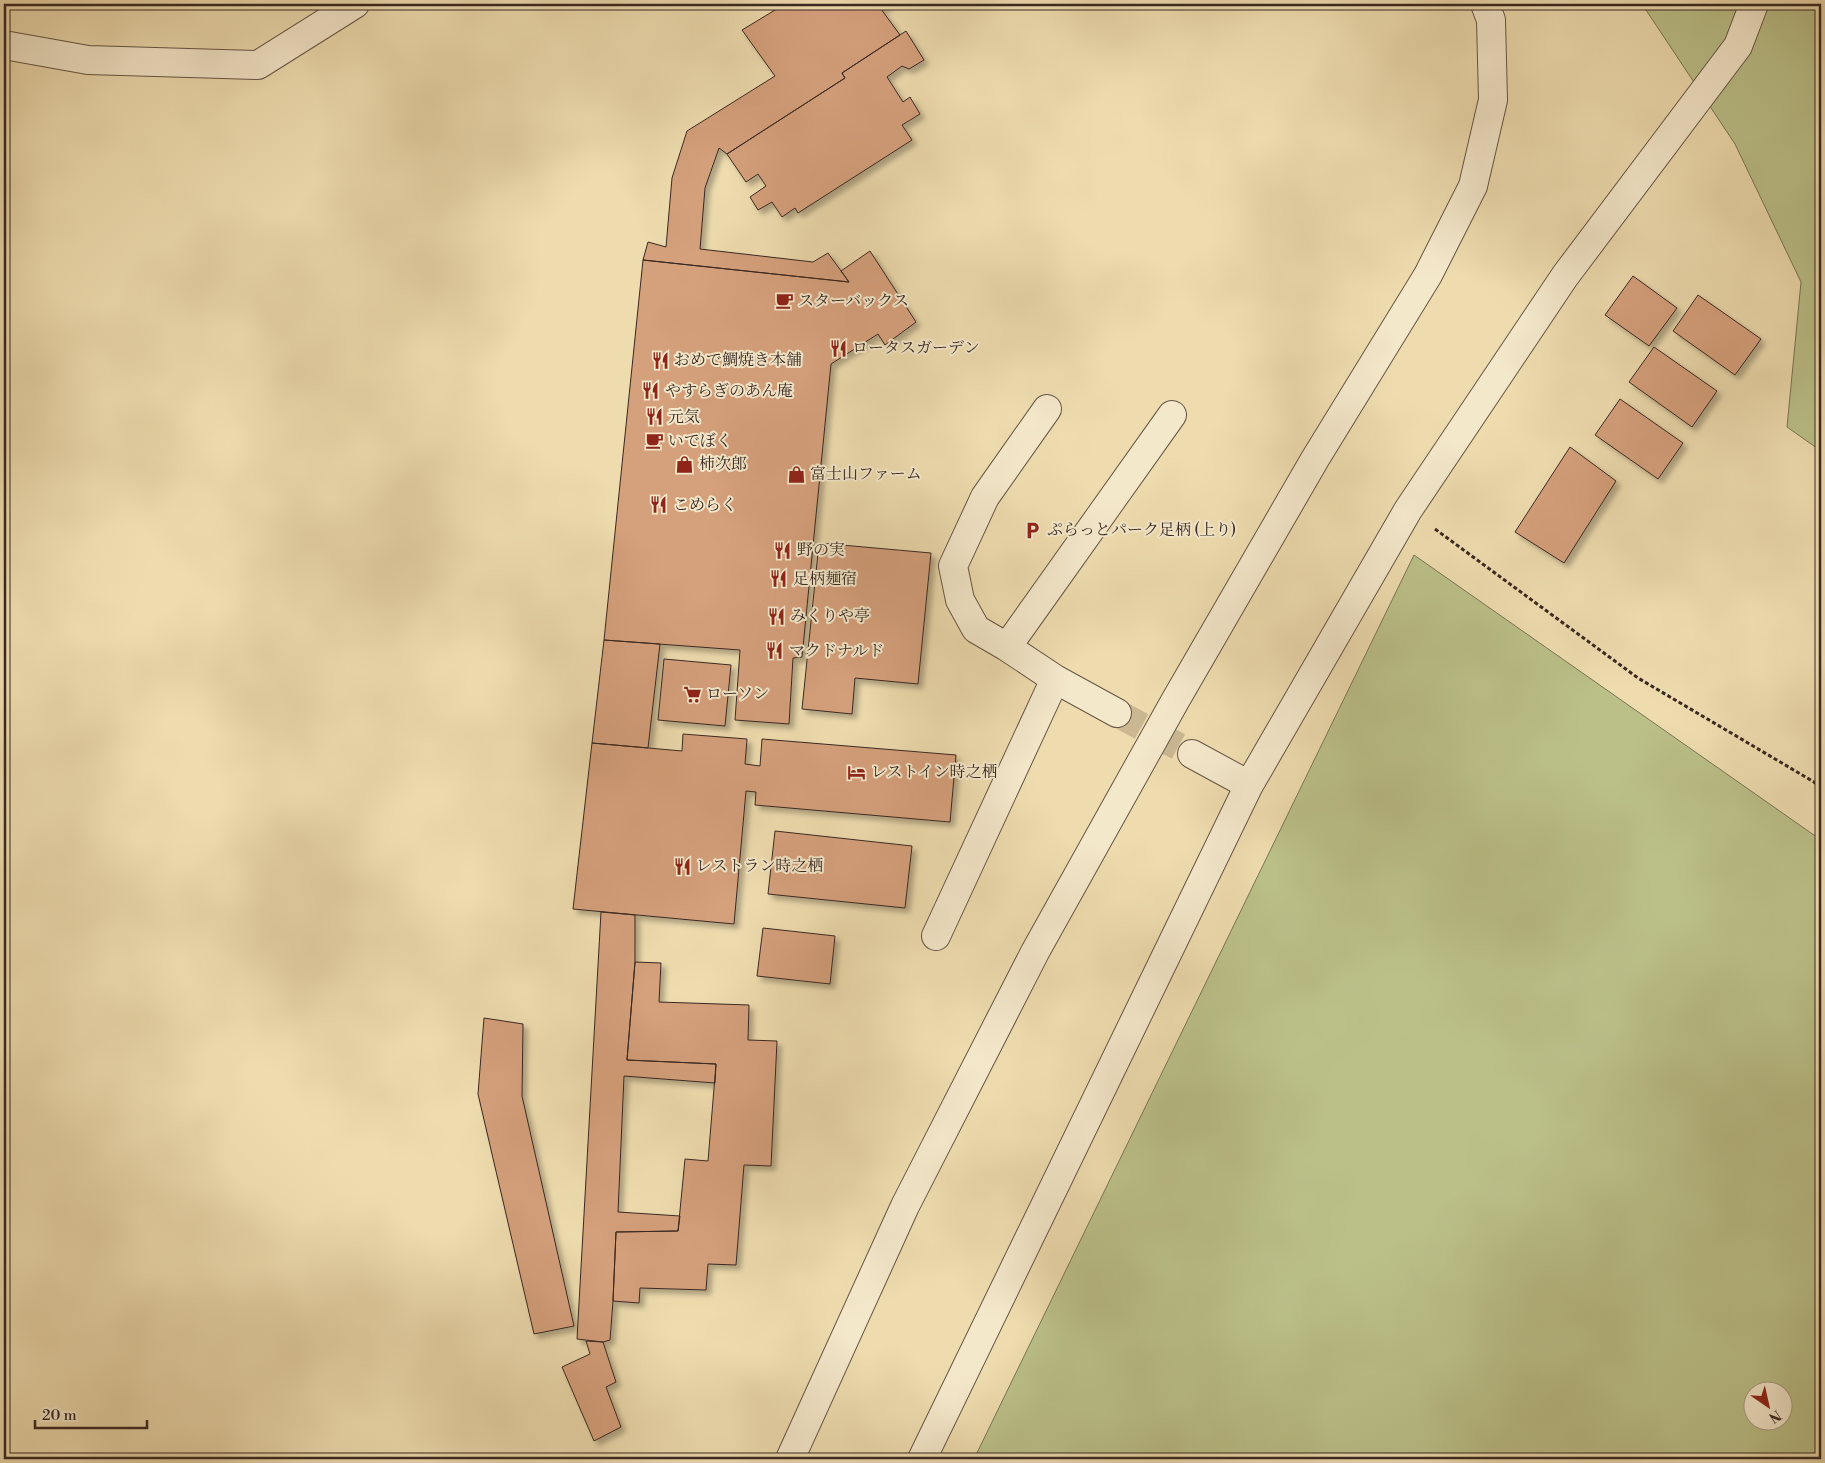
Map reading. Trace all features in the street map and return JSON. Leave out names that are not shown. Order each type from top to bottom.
[{"type":"street","points":[[4,45],[88,60],[258,65],[355,4]]},
{"type":"street","points":[[790,1459],[905,1206],[1035,952],[1175,701],[1315,459],[1428,275],[1473,186],[1493,100],[1491,20],[1485,4]]},
{"type":"street","points":[[922,1459],[1249,785],[1408,510],[1566,276],[1738,46],[1754,4]]},
{"type":"street","points":[[1048,409],[985,497],[953,566],[960,600],[976,629],[1055,679],[1117,713]]},
{"type":"street","points":[[1007,647],[1172,415]]},
{"type":"street","points":[[936,936],[1055,679]]},
{"type":"street","points":[[1192,754],[1249,785]]},
{"type":"path","points":[[1408,510],[1638,678],[1814,782],[1821,788]]},
{"type":"green space","points":[[1642,4],[1821,4],[1821,451],[1787,427],[1801,282],[1735,144]]},
{"type":"green space","points":[[1414,555],[1821,840],[1821,1459],[974,1459]]},
{"type":"building","points":[[785,4],[890,4],[881,9],[900,35],[842,73],[845,78],[727,154],[719,148],[705,188],[700,249],[813,262],[828,253],[849,282],[643,260],[648,242],[666,247],[672,178],[687,131],[775,76],[742,30]]},
{"type":"building","points":[[906,31],[924,60],[909,69],[902,66],[887,77],[903,102],[910,97],[920,114],[902,125],[912,140],[798,213],[795,208],[782,217],[772,202],[758,210],[750,197],[766,186],[758,174],[746,182],[727,154],[845,78],[842,73]]},
{"type":"building","points":[[870,251],[916,322],[885,345],[878,334],[831,364],[802,657],[793,658],[789,724],[735,720],[740,650],[604,640],[643,260],[849,282],[841,271]]},
{"type":"building","points":[[1633,276],[1677,308],[1649,346],[1605,315]]},
{"type":"building","points":[[1698,295],[1761,339],[1735,375],[1673,331]]},
{"type":"building","points":[[1654,347],[1717,391],[1692,427],[1629,382]]},
{"type":"building","points":[[1620,399],[1683,443],[1658,479],[1595,435]]},
{"type":"building","points":[[1570,447],[1616,481],[1564,563],[1515,532]]},
{"type":"building","points":[[819,543],[931,553],[918,684],[855,678],[852,714],[802,709]]},
{"type":"building","points":[[604,640],[660,644],[648,748],[592,743]]},
{"type":"building","points":[[664,659],[731,665],[725,726],[658,720]]},
{"type":"building","points":[[683,734],[747,739],[745,764],[760,766],[762,739],[956,755],[950,822],[755,805],[756,792],[746,791],[734,924],[573,909],[592,743],[682,751]]},
{"type":"building","points":[[775,831],[912,846],[905,908],[768,894]]},
{"type":"building","points":[[601,912],[635,915],[635,962],[627,1060],[716,1064],[715,1083],[624,1076],[618,1212],[680,1216],[678,1231],[616,1232],[610,1340],[603,1342],[577,1339]]},
{"type":"building","points":[[763,928],[835,936],[830,984],[757,976]]},
{"type":"building","points":[[635,962],[661,963],[659,1002],[749,1005],[748,1040],[777,1041],[771,1166],[744,1165],[736,1265],[708,1264],[706,1290],[640,1288],[639,1303],[613,1301],[616,1232],[678,1231],[685,1159],[708,1161],[716,1064],[627,1060]]},
{"type":"building","points":[[484,1018],[523,1024],[522,1096],[574,1326],[534,1334],[478,1094]]},
{"type":"building","points":[[586,1341],[603,1342],[616,1382],[606,1387],[621,1427],[594,1441],[562,1367],[590,1354]]},
{"type":"tunnel","points":[[1117,713],[1192,754]]},
{"type":"place","name":"スターバックス","points":[[784,301]]},
{"type":"place","name":"ロータスガーデン","points":[[838,348]]},
{"type":"place","name":"おめで鯛焼き本舗","points":[[660,360]]},
{"type":"place","name":"やすらぎのあん庵","points":[[651,391]]},
{"type":"place","name":"元気","points":[[654,417]]},
{"type":"place","name":"いでぼく","points":[[654,441]]},
{"type":"place","name":"柿次郎","points":[[685,464]]},
{"type":"place","name":"富士山ファーム","points":[[796,474]]},
{"type":"place","name":"こめらく","points":[[659,505]]},
{"type":"place","name":"ぷらっとパーク足柄 (上り)","points":[[1033,530]]},
{"type":"place","name":"野の実","points":[[783,550]]},
{"type":"place","name":"足柄麺宿","points":[[779,579]]},
{"type":"place","name":"みくりや亭","points":[[776,616]]},
{"type":"place","name":"マクドナルド","points":[[775,651]]},
{"type":"place","name":"ローソン","points":[[692,694]]},
{"type":"place","name":"レストイン時之栖","points":[[857,772]]},
{"type":"place","name":"レストラン時之栖","points":[[682,866]]}]
